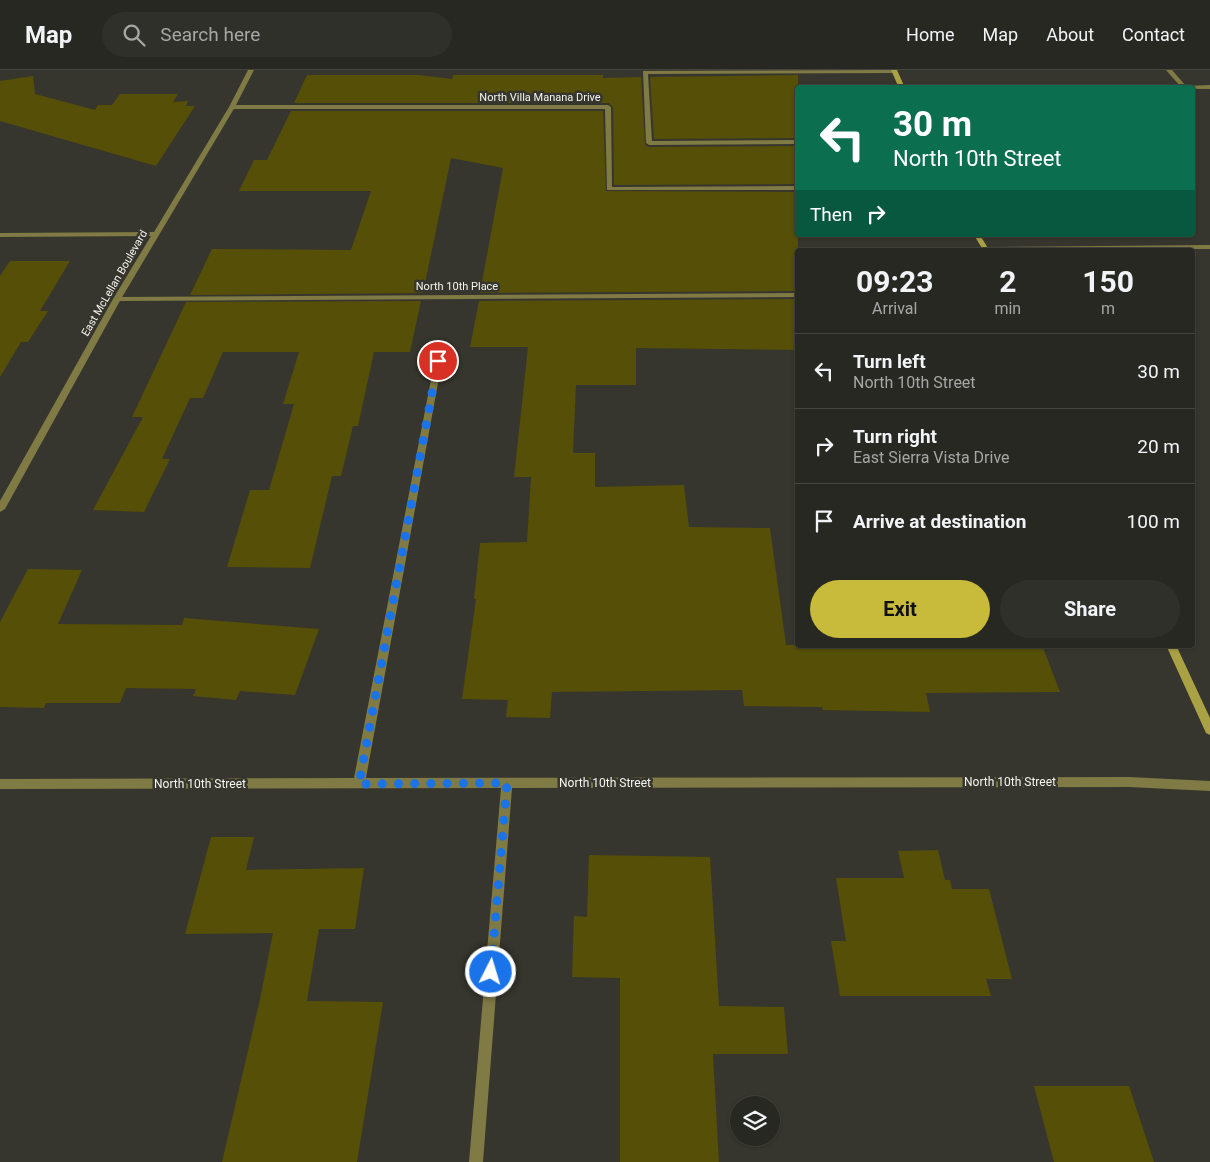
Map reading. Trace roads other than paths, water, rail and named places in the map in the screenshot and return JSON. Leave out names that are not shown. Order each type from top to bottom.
[{"type":"street","name":"East McLellan Boulevard","points":[[0,509],[117,299],[232,107],[251,70]]},
{"type":"street","points":[[1169,70],[1182,85]]},
{"type":"street","points":[[795,142],[649,143],[645,72],[894,71],[901,85]]},
{"type":"street","points":[[1195,87],[1210,87]]},
{"type":"street","name":"North Villa Manana Drive","points":[[232,107],[608,107],[609,189],[795,188]]},
{"type":"street","points":[[0,235],[156,234]]},
{"type":"street","points":[[978,237],[984,248]]},
{"type":"street","points":[[1098,248],[1210,247]]},
{"type":"street","name":"North 10th Place","points":[[117,299],[795,295]]},
{"type":"street","points":[[359,784],[438,361]]},
{"type":"street","points":[[1172,648],[1210,730]]},
{"type":"street","name":"North 10th Street","points":[[0,784],[1129,782],[1210,786]]},
{"type":"street","points":[[476,1162],[507,783]]}]
